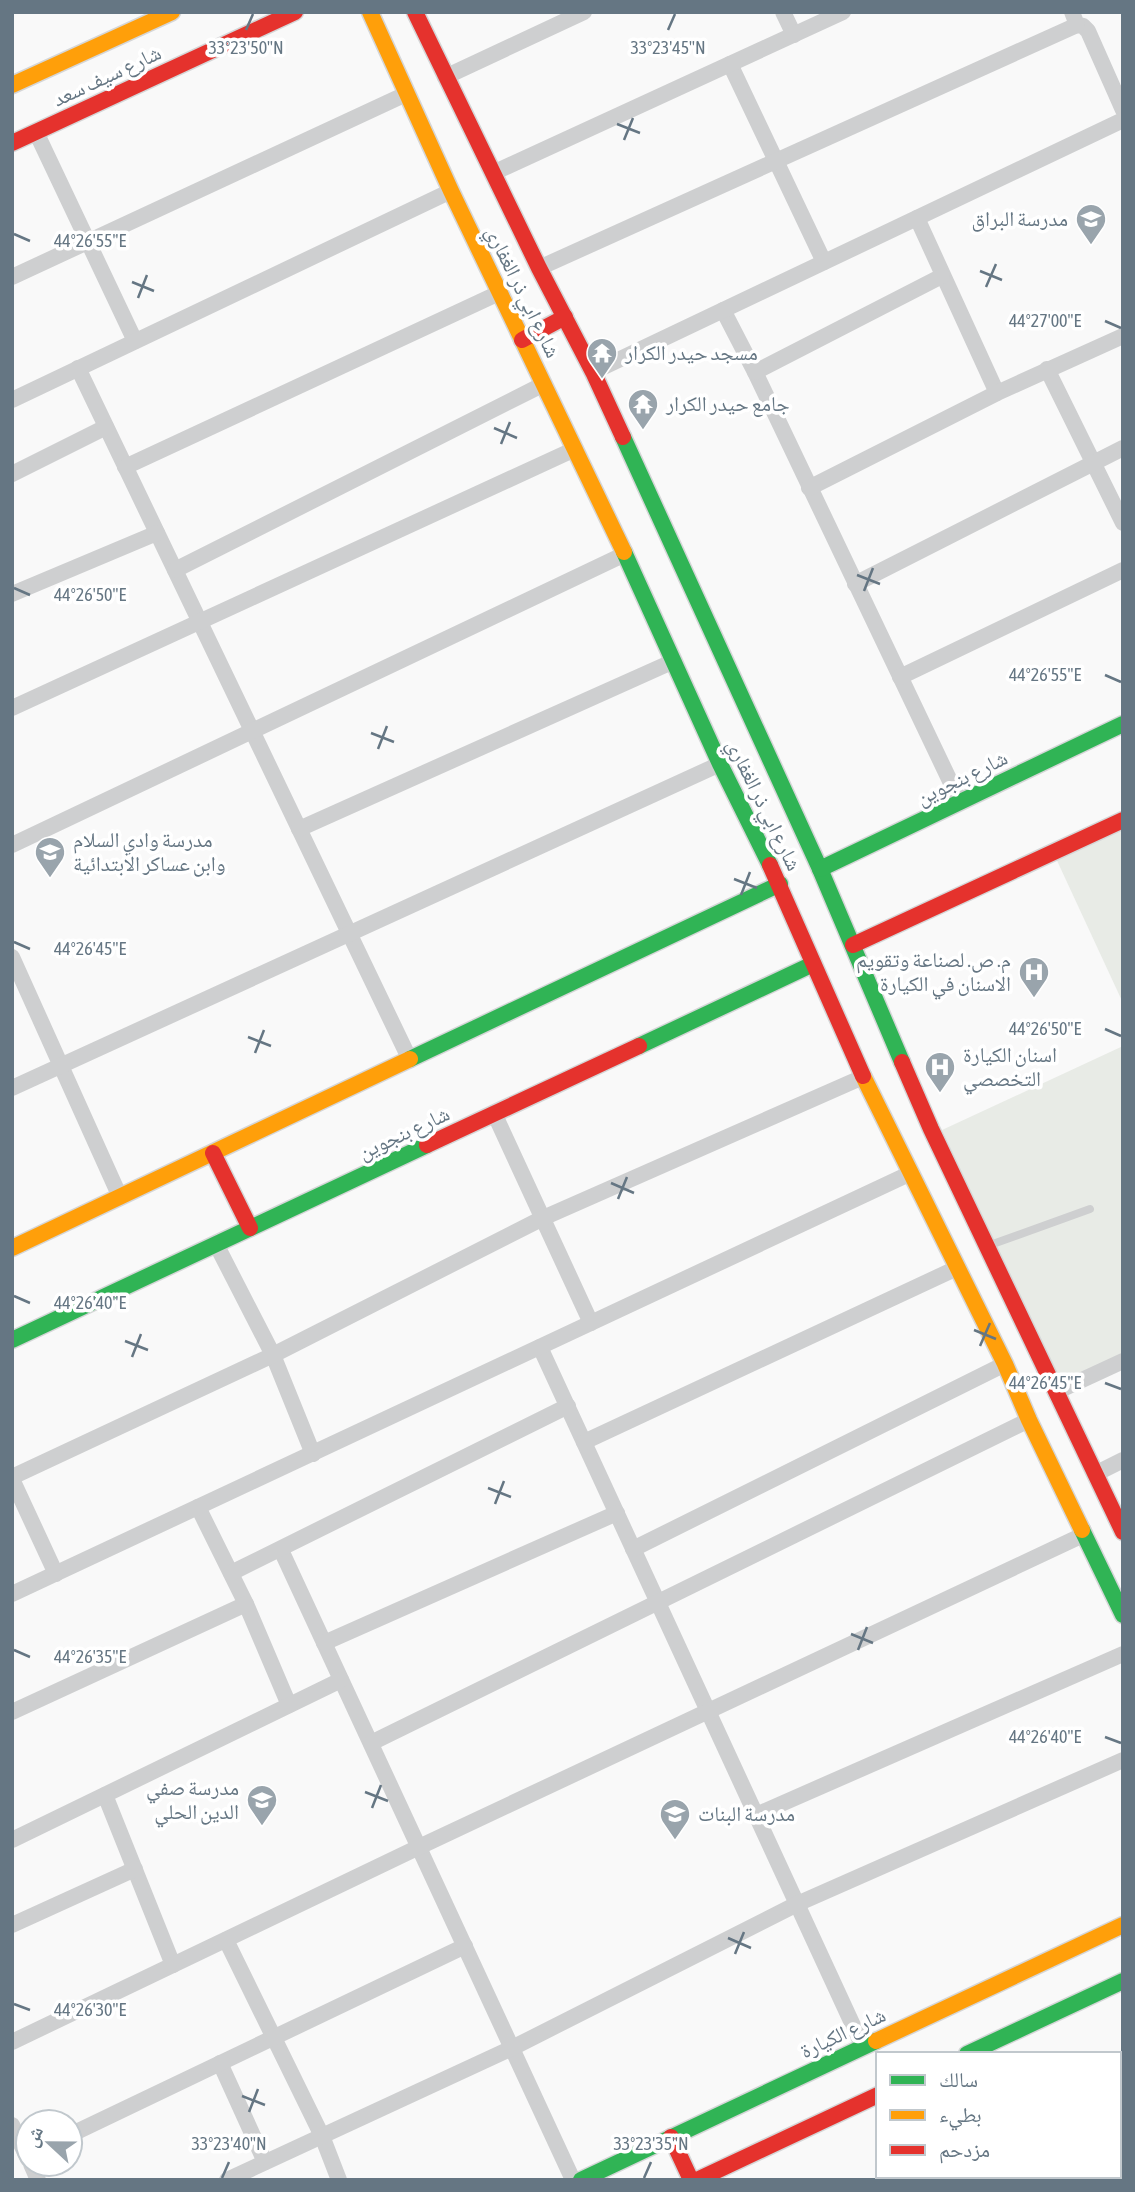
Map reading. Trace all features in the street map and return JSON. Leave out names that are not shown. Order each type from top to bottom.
[{"type":"main road","name":"شارع سيف سعد","points":[[12,85],[172,12]]},
{"type":"main road","name":"شارع سيف سعد","points":[[12,143],[295,12]]},
{"type":"main road","name":"شارع ابي ذر الغفاري","points":[[370,12],[405,94],[625,554],[720,764],[780,884],[863,1077],[957,1268],[1056,1392],[1123,1532]]},
{"type":"main road","name":"شارع ابي ذر الغفاري","points":[[415,12],[539,268],[593,372],[820,869],[931,1129],[986,1247],[1013,1340],[1005,1364],[1083,1535],[1123,1615]]},
{"type":"main road","points":[[522,340],[565,317]]},
{"type":"main road","name":"شارع بنجوين","points":[[820,869],[1123,724]]},
{"type":"main road","points":[[853,945],[1123,820]]},
{"type":"main road","points":[[12,1248],[780,884]]},
{"type":"main road","name":"شارع بنجوين","points":[[12,1340],[813,964]]},
{"type":"main road","points":[[213,1153],[250,1228]]},
{"type":"main road","name":"شارع الكيارة","points":[[581,2180],[1123,1925]]},
{"type":"main road","points":[[971,2052],[1123,1980]]},
{"type":"main road","points":[[697,2180],[876,2096]]},
{"type":"main road","points":[[671,2137],[691,2180]]},
{"type":"street","points":[[445,77],[584,12]]},
{"type":"street","points":[[783,12],[794,35]]},
{"type":"street","points":[[493,173],[843,12]]},
{"type":"street","points":[[539,268],[775,161],[1074,18],[1088,31],[1123,110]]},
{"type":"street","points":[[730,64],[824,262]]},
{"type":"street","points":[[12,277],[405,94]]},
{"type":"street","points":[[593,372],[1123,120]]},
{"type":"street","points":[[36,132],[135,341]]},
{"type":"street","points":[[12,400],[451,191]]},
{"type":"street","points":[[917,218],[997,393]]},
{"type":"street","points":[[755,372],[942,276]]},
{"type":"street","points":[[125,467],[499,293]]},
{"type":"street","points":[[723,310],[960,802]]},
{"type":"street","points":[[809,488],[997,393],[1123,336]]},
{"type":"street","points":[[78,368],[410,1060]]},
{"type":"street","points":[[1047,369],[1123,523]]},
{"type":"street","points":[[175,570],[544,384]]},
{"type":"street","points":[[12,474],[106,426]]},
{"type":"street","points":[[12,708],[575,449]]},
{"type":"street","points":[[855,584],[1123,449]]},
{"type":"street","points":[[12,594],[157,533]]},
{"type":"street","points":[[12,845],[625,554]]},
{"type":"street","points":[[900,677],[1123,570]]},
{"type":"street","points":[[299,830],[674,661]]},
{"type":"street","points":[[12,1088],[720,764]]},
{"type":"street","points":[[13,962],[120,1197]]},
{"type":"street","points":[[56,1574],[12,1478],[272,1355],[543,1218],[863,1077]]},
{"type":"street","points":[[494,1113],[591,1323]]},
{"type":"street","points":[[12,1594],[911,1172]]},
{"type":"street","points":[[216,1244],[272,1355],[313,1454]]},
{"type":"street","points":[[584,1442],[957,1268]]},
{"type":"street","points":[[540,1346],[863,2047]]},
{"type":"street","points":[[1056,1392],[1123,1361]]},
{"type":"street","points":[[634,1549],[1005,1364]]},
{"type":"street","points":[[231,1573],[568,1406]]},
{"type":"street","points":[[370,1743],[1029,1420]]},
{"type":"street","points":[[1095,1474],[1123,1460]]},
{"type":"street","points":[[198,1507],[246,1604],[289,1705]]},
{"type":"street","points":[[324,1643],[617,1513]]},
{"type":"street","points":[[12,2042],[419,1847],[1083,1535]]},
{"type":"street","points":[[281,1550],[573,2180]]},
{"type":"street","points":[[12,1712],[246,1604]]},
{"type":"street","points":[[756,1815],[1123,1654]]},
{"type":"street","points":[[12,1840],[341,1680]]},
{"type":"street","points":[[228,2180],[512,2048],[797,1905],[1123,1760]]},
{"type":"street","points":[[105,1794],[173,1965]]},
{"type":"street","points":[[12,1925],[135,1869]]},
{"type":"street","points":[[226,1940],[322,2136],[339,2180]]},
{"type":"street","points":[[84,2128],[465,1946]]},
{"type":"street","points":[[220,2063],[265,2162]]},
{"type":"lane","points":[[986,1247],[1090,1209]]},
{"type":"shaded area","points":[[1123,820],[1123,1003],[1053,852]]},
{"type":"shaded area","points":[[1123,1046],[1123,1362],[1062,1391],[942,1130]]},
{"type":"traffic: fast","points":[[623,437],[820,869],[902,1062]]},
{"type":"traffic: fast","points":[[624,552],[720,764],[770,865]]},
{"type":"traffic: fast","points":[[820,869],[1123,724]]},
{"type":"traffic: fast","points":[[410,1059],[780,884]]},
{"type":"traffic: fast","points":[[639,1046],[813,964]]},
{"type":"traffic: fast","points":[[12,1340],[427,1145]]},
{"type":"traffic: fast","points":[[1082,1530],[1123,1615]]},
{"type":"traffic: fast","points":[[971,2052],[1123,1981]]},
{"type":"traffic: fast","points":[[581,2180],[876,2041]]},
{"type":"traffic: slow","points":[[12,85],[172,12]]},
{"type":"traffic: slow","points":[[370,12],[451,191],[624,552]]},
{"type":"traffic: slow","points":[[12,1248],[410,1059]]},
{"type":"traffic: slow","points":[[863,1076],[1005,1364],[1082,1530]]},
{"type":"traffic: slow","points":[[876,2041],[1123,1925]]},
{"type":"traffic: jam","points":[[12,143],[295,12]]},
{"type":"traffic: jam","points":[[415,12],[623,437]]},
{"type":"traffic: jam","points":[[522,340],[565,317]]},
{"type":"traffic: jam","points":[[853,945],[1123,820]]},
{"type":"traffic: jam","points":[[770,865],[863,1076]]},
{"type":"traffic: jam","points":[[427,1145],[639,1046]]},
{"type":"traffic: jam","points":[[902,1062],[931,1129],[1123,1532]]},
{"type":"traffic: jam","points":[[213,1153],[250,1228]]},
{"type":"traffic: jam","points":[[697,2180],[876,2096]]},
{"type":"traffic: jam","points":[[671,2137],[691,2180]]},
{"type":"place","name":"مدرسة البراق","points":[[1091,246]]},
{"type":"place","name":"مسجد حيدر الكرار","points":[[602,380]]},
{"type":"place","name":"جامع حيدر الكرار","points":[[643,431]]},
{"type":"place","name":"مدرسة وادي السلام وابن عساكر الابتدائية","points":[[50,879]]},
{"type":"place","name":"م. ص. لصناعة وتقويم الاسنان في الكيارة","points":[[1034,999]]},
{"type":"place","name":"اسنان الكيارة التخصصي","points":[[940,1094]]},
{"type":"place","name":"مدرسة صفي الدين الحلي","points":[[262,1827]]},
{"type":"place","name":"مدرسة البنات","points":[[675,1841]]}]
